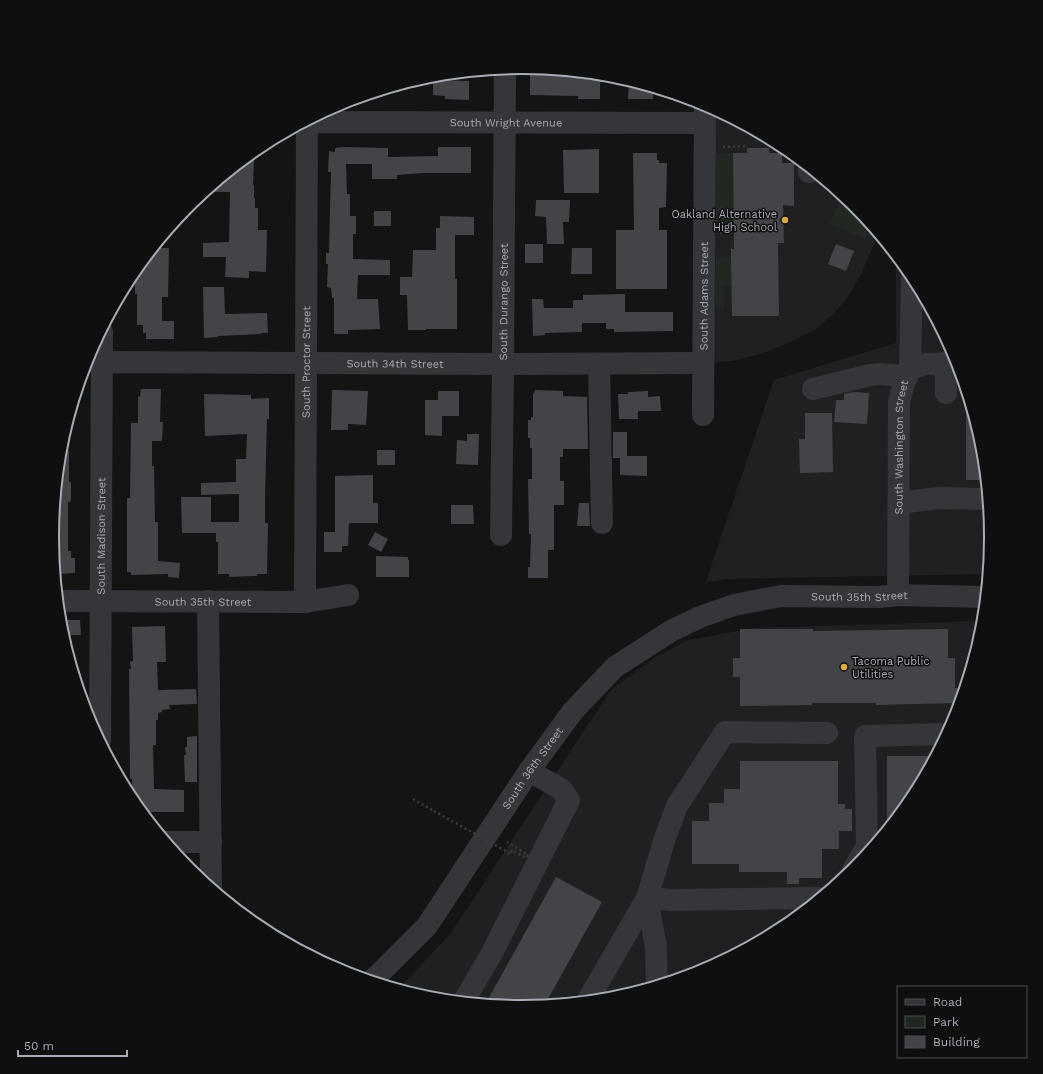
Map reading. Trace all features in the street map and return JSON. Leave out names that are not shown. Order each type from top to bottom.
[{"type":"street","name":"South Durango Street","points":[[501,535],[505,75]]},
{"type":"street","name":"South Wright Avenue","points":[[317,122],[505,122],[705,114]]},
{"type":"street","name":"South Adams Street","points":[[703,415],[705,114]]},
{"type":"street","name":"South Proctor Street","points":[[305,602],[307,127]]},
{"type":"street","name":"South Washington Street","points":[[898,595],[899,402],[908,374],[911,289]]},
{"type":"street","name":"South 34th Street","points":[[94,362],[503,364],[703,363]]},
{"type":"street","name":"South Madison Street","points":[[94,362],[101,602],[100,727]]},
{"type":"street","points":[[813,389],[870,375],[908,374],[924,364],[950,363]]},
{"type":"street","points":[[599,364],[602,523]]},
{"type":"street","points":[[946,393],[951,366]]},
{"type":"street","points":[[899,503],[939,498],[982,499]]},
{"type":"street","name":"South 35th Street","points":[[64,601],[305,602],[348,595]]},
{"type":"street","name":"South 35th Street","points":[[734,605],[781,596],[879,597],[898,595],[980,597]]},
{"type":"street","points":[[208,602],[212,842],[211,880]]},
{"type":"street","name":"South 36th Street","points":[[377,976],[427,926],[529,771],[573,711],[615,667],[671,631],[700,617],[734,605]]},
{"type":"street","points":[[591,994],[647,898],[665,838],[677,806],[725,732],[827,733]]},
{"type":"street","points":[[867,844],[865,736],[940,734]]},
{"type":"street","points":[[467,997],[492,954],[569,800],[561,789],[529,771]]},
{"type":"street","points":[[174,842],[212,842]]},
{"type":"street","points":[[647,898],[672,900],[810,898]]},
{"type":"street","points":[[647,898],[656,947],[657,979]]},
{"type":"path","points":[[734,147],[748,146]]},
{"type":"path","points":[[413,799],[511,854],[512,850],[526,858],[528,855],[506,842]]},
{"type":"shaded area","name":"Oakland Alternative High School","points":[[705,113],[753,136],[803,170],[849,210],[876,240],[861,274],[847,298],[835,312],[816,329],[764,353],[733,361],[703,363]]},
{"type":"shaded area","points":[[896,266],[922,306],[936,332],[949,360],[968,417],[980,477],[983,507],[984,537],[982,574],[728,579],[706,582],[774,380],[896,343]]},
{"type":"shaded area","name":"Tacoma Public Utilities","points":[[976,621],[968,657],[959,686],[949,714],[936,742],[906,794],[888,819],[849,864],[803,904],[753,938],[698,964],[641,984],[582,996],[522,1000],[461,996],[403,984],[451,933],[610,691],[654,658],[688,640],[754,628]]},
{"type":"green space","points":[[733,153],[734,231],[716,231],[716,154]]},
{"type":"green space","points":[[838,204],[846,207],[868,230],[864,238],[830,224]]},
{"type":"green space","points":[[716,257],[728,257],[728,260],[731,260],[731,286],[724,286],[724,309],[716,308]]},
{"type":"building","points":[[530,74],[552,75],[600,81],[600,99],[578,99],[578,96],[530,95]]},
{"type":"building","points":[[447,80],[469,81],[469,100],[445,99],[445,96],[433,95],[433,83]]},
{"type":"building","points":[[629,87],[653,94],[653,99],[628,99]]},
{"type":"building","points":[[438,147],[471,147],[471,173],[423,173],[397,175],[397,179],[372,179],[372,164],[346,164],[347,194],[350,194],[350,216],[356,216],[356,234],[353,234],[353,259],[390,260],[390,275],[358,275],[357,299],[378,299],[380,329],[348,330],[348,334],[334,334],[334,298],[332,298],[331,288],[327,287],[328,264],[326,264],[326,253],[329,253],[331,172],[328,172],[329,151],[335,152],[335,148],[388,148],[388,157],[438,156]]},
{"type":"building","points":[[747,148],[769,148],[769,153],[779,153],[782,155],[782,163],[794,164],[794,206],[783,205],[784,243],[778,243],[779,316],[732,316],[731,249],[734,249],[733,153],[747,153]]},
{"type":"building","points":[[599,149],[599,193],[564,193],[563,150]]},
{"type":"building","points":[[633,153],[657,153],[657,160],[659,160],[659,163],[667,163],[666,207],[659,208],[659,230],[667,230],[667,289],[616,289],[616,230],[634,230]]},
{"type":"building","points":[[254,160],[253,185],[255,208],[258,208],[258,230],[267,230],[266,272],[249,271],[249,278],[225,277],[226,257],[203,257],[203,243],[229,242],[230,192],[214,192]]},
{"type":"building","points":[[536,200],[570,200],[569,222],[563,222],[564,244],[547,244],[546,217],[535,216]]},
{"type":"building","points":[[374,211],[391,211],[391,226],[374,226]]},
{"type":"building","points":[[440,216],[474,217],[474,235],[455,235],[457,329],[408,330],[407,295],[400,295],[400,277],[412,277],[413,250],[436,250],[436,228],[440,228]]},
{"type":"building","points":[[525,244],[543,244],[543,263],[525,263]]},
{"type":"building","points":[[836,244],[854,251],[846,271],[828,264]]},
{"type":"building","points":[[161,248],[169,248],[168,297],[162,297],[162,321],[174,321],[174,339],[146,339],[146,333],[143,333],[143,325],[137,325],[137,294],[135,294],[135,283],[155,255]]},
{"type":"building","points":[[572,248],[592,248],[592,274],[571,274]]},
{"type":"building","points":[[203,287],[224,287],[225,314],[267,313],[268,333],[204,338]]},
{"type":"building","points":[[625,294],[625,312],[673,312],[673,331],[614,332],[614,329],[606,329],[606,323],[582,323],[582,332],[545,333],[545,335],[533,336],[532,299],[543,299],[544,308],[573,308],[573,301],[583,300],[583,295]]},
{"type":"building","points":[[141,389],[161,389],[160,422],[163,422],[162,441],[152,441],[155,522],[158,522],[158,561],[180,563],[179,578],[168,577],[168,574],[131,575],[131,572],[127,572],[127,498],[130,498],[131,423],[138,423],[138,396],[140,397]]},
{"type":"building","points":[[332,390],[368,391],[366,425],[348,424],[348,430],[331,430]]},
{"type":"building","points":[[535,390],[563,391],[563,396],[587,397],[588,449],[563,449],[563,457],[560,457],[560,481],[564,481],[564,505],[554,505],[554,550],[548,550],[548,578],[528,578],[528,567],[530,567],[531,534],[529,534],[528,479],[532,479],[532,448],[530,448],[530,438],[528,438],[528,420],[531,420],[531,417],[533,417],[533,394]]},
{"type":"building","points":[[438,391],[459,391],[459,416],[442,416],[442,436],[425,435],[425,400],[438,400]]},
{"type":"building","points":[[648,391],[648,397],[660,396],[661,411],[638,411],[638,419],[619,419],[618,394]]},
{"type":"building","points":[[854,392],[869,393],[867,424],[834,422],[836,400],[844,400],[844,394]]},
{"type":"building","points":[[204,394],[251,395],[251,399],[269,398],[265,496],[265,523],[268,523],[267,574],[257,574],[257,576],[229,577],[229,574],[218,574],[218,542],[216,542],[216,533],[182,533],[181,497],[211,497],[211,522],[239,522],[239,494],[201,495],[201,483],[236,482],[236,459],[246,459],[247,434],[205,436]]},
{"type":"building","points":[[966,411],[975,447],[980,480],[966,480]]},
{"type":"building","points":[[805,413],[832,413],[833,472],[800,473],[799,439],[805,439]]},
{"type":"building","points":[[613,432],[627,432],[627,456],[647,456],[647,476],[620,475],[620,458],[613,458]]},
{"type":"building","points":[[467,434],[479,434],[478,465],[456,464],[457,440],[467,441]]},
{"type":"building","points":[[377,450],[395,450],[395,465],[377,465]]},
{"type":"building","points":[[67,451],[69,451],[69,482],[71,482],[71,499],[70,502],[68,502],[68,551],[71,551],[71,558],[75,558],[75,573],[61,574],[60,567],[60,507]]},
{"type":"building","points":[[373,475],[373,503],[378,503],[378,523],[349,523],[348,546],[342,546],[342,552],[324,552],[324,532],[335,532],[335,476]]},
{"type":"building","points":[[579,503],[589,503],[590,526],[577,526]]},
{"type":"building","points":[[451,505],[473,505],[474,524],[451,524]]},
{"type":"building","points":[[375,532],[388,539],[381,552],[368,545]]},
{"type":"building","points":[[376,556],[408,557],[409,577],[376,577]]},
{"type":"building","points":[[67,620],[80,620],[81,635],[70,635]]},
{"type":"building","points":[[165,626],[166,662],[157,662],[158,690],[196,689],[197,704],[169,705],[170,709],[162,710],[162,712],[158,713],[158,720],[156,720],[156,745],[153,745],[154,789],[184,790],[184,812],[150,812],[132,786],[132,779],[130,779],[129,669],[131,669],[130,661],[133,661],[132,627]]},
{"type":"building","name":"Tacoma Public Utilities","points":[[740,629],[813,629],[813,631],[948,629],[948,658],[955,658],[955,688],[958,688],[953,703],[876,705],[876,703],[812,703],[812,705],[740,706],[740,677],[733,677],[733,658],[740,658]]},
{"type":"building","points":[[197,736],[197,782],[185,782],[184,755],[186,755],[185,747],[187,747],[187,737]]},
{"type":"building","points":[[887,756],[928,756],[906,794],[887,820]]},
{"type":"building","points":[[740,761],[838,761],[838,804],[845,804],[845,809],[852,809],[852,831],[839,831],[839,849],[822,849],[822,878],[799,878],[799,884],[787,884],[787,872],[739,872],[739,864],[692,864],[692,821],[709,821],[709,803],[724,803],[724,789],[740,789]]},
{"type":"building","points":[[556,877],[602,902],[548,999],[488,999]]},
{"type":"place","name":"Oakland Alternative High School","points":[[785,220]]},
{"type":"place","name":"Tacoma Public Utilities","points":[[844,667]]}]
